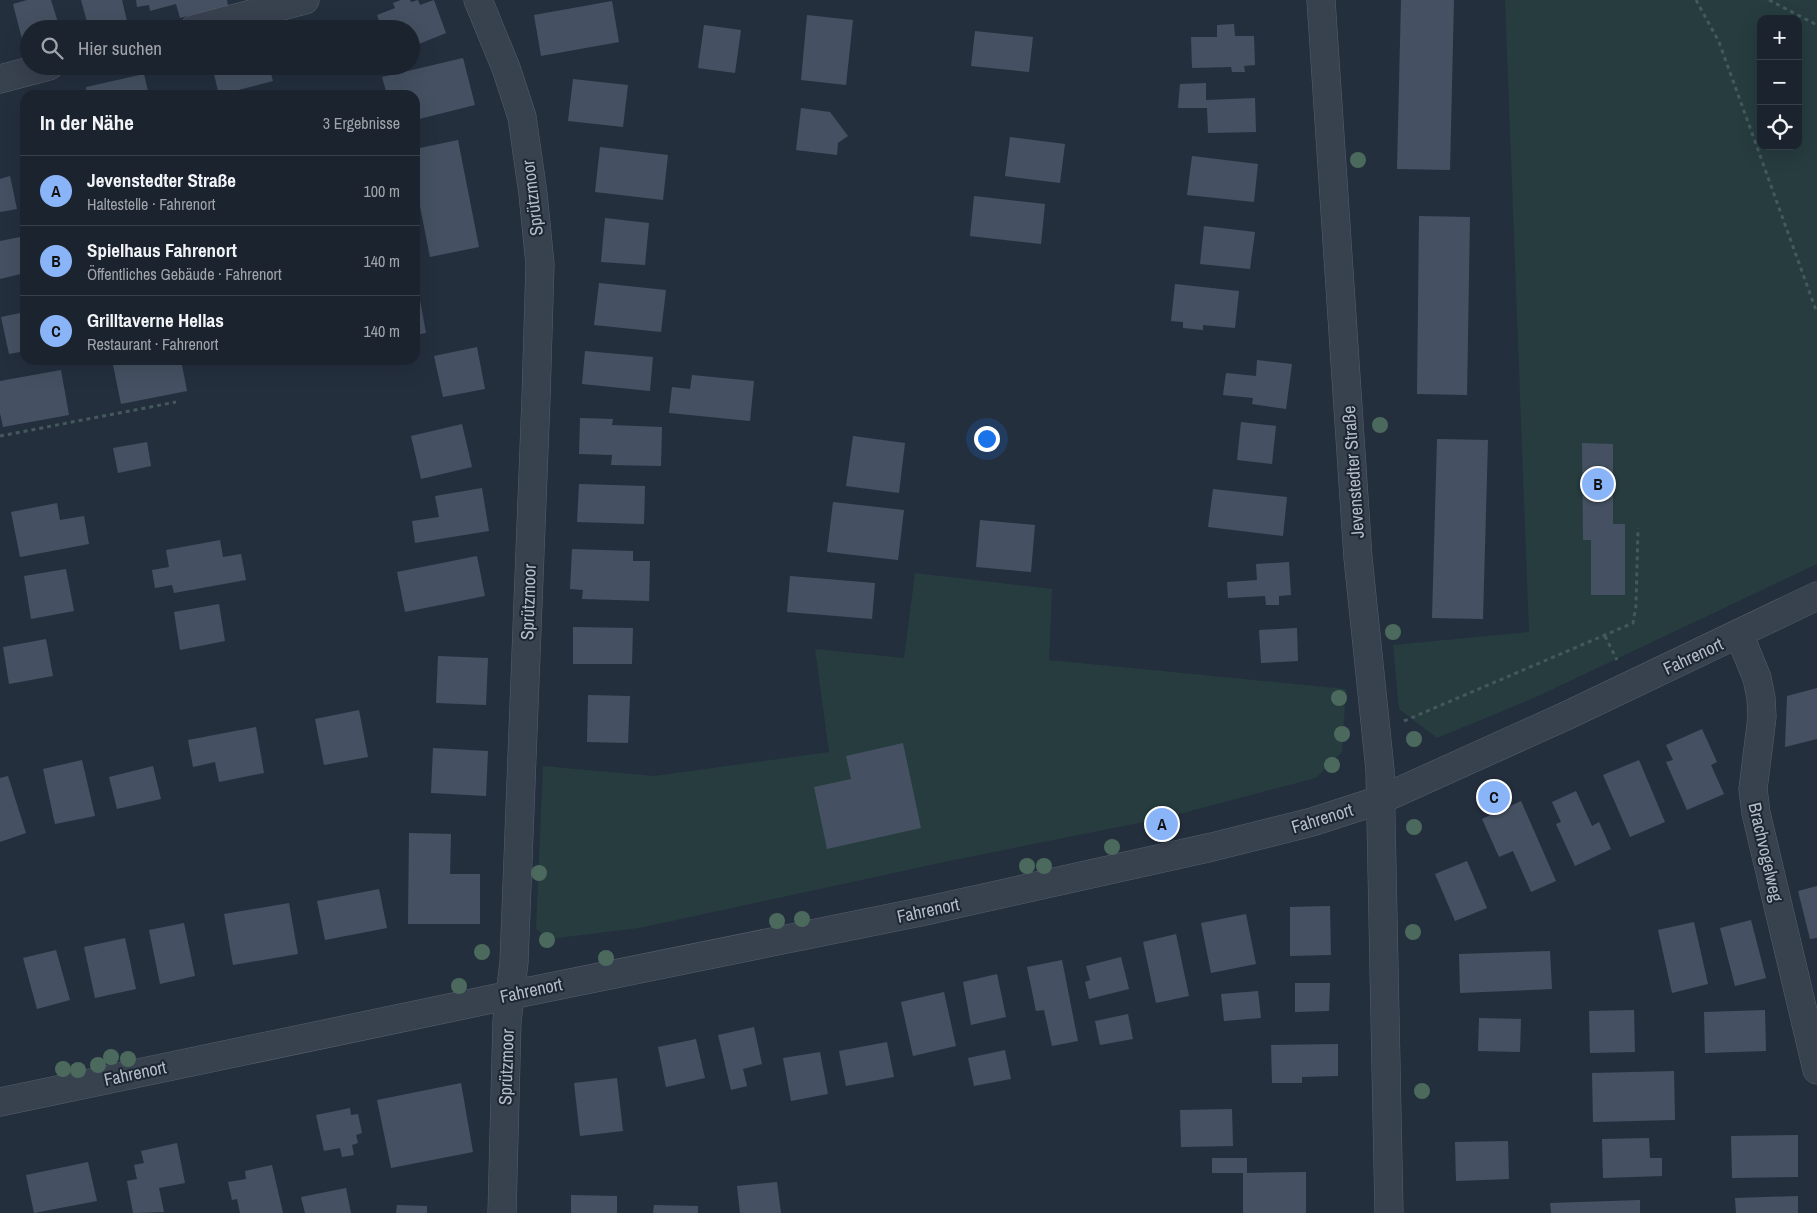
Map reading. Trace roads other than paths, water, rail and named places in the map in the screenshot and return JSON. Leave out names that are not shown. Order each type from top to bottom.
[{"type":"street","points":[[228,20],[305,0]]},
{"type":"street","name":"Sprützmoor","points":[[478,0],[506,68],[522,117],[540,264],[529,604],[514,962],[507,1021],[502,1213]]},
{"type":"street","name":"Jevenstedter Straße","points":[[1321,0],[1358,558],[1380,770],[1389,1213]]},
{"type":"street","points":[[0,79],[20,74]]},
{"type":"street","name":"Fahrenort","points":[[0,1102],[924,911],[1183,854],[1312,822],[1380,800],[1559,719],[1817,596]]},
{"type":"street","name":"Brachvogelweg","points":[[1739,634],[1757,678],[1761,698],[1762,717],[1753,789],[1756,813],[1817,1070]]},
{"type":"place","name":"Spielhaus Fahrenort","points":[[1598,484]]},
{"type":"place","name":"Grilltaverne Hellas","points":[[1494,797]]},
{"type":"place","name":"Jevenstedter Straße","points":[[1162,824]]}]
